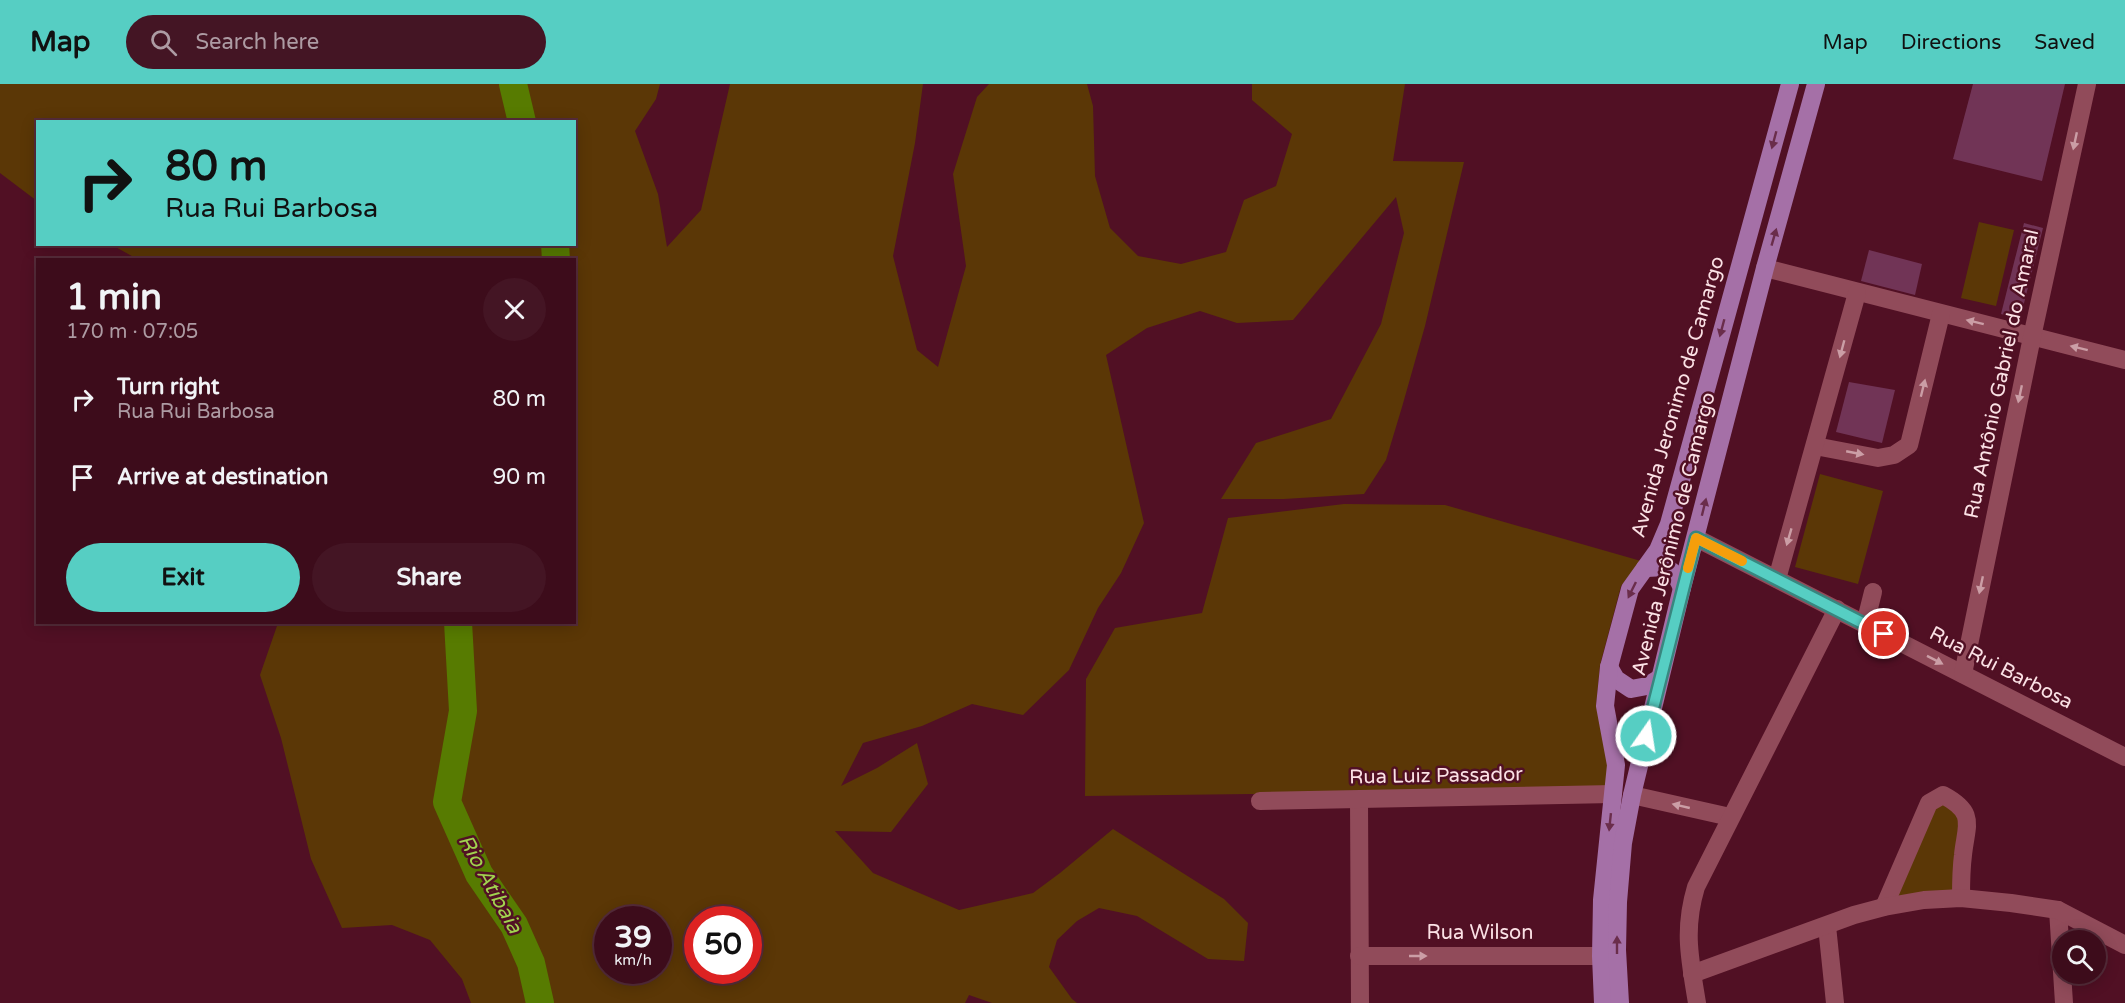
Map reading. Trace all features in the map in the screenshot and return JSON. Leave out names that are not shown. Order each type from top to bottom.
[{"type":"main road","name":"Avenida Jeronimo de Camargo","points":[[1603,1003],[1602,900],[1616,765],[1605,706],[1609,667],[1630,590],[1658,550],[1669,524],[1790,84]]},
{"type":"main road","name":"Avenida Jerônimo de Camargo","points":[[1620,1003],[1617,950],[1618,902],[1623,843],[1632,795],[1765,268],[1816,84]]},
{"type":"main road","points":[[1645,568],[1663,567],[1669,570],[1676,574],[1683,588]]},
{"type":"main road","points":[[1609,667],[1616,679],[1631,689],[1647,686],[1660,678]]},
{"type":"street","name":"Rua Antônio Gabriel do Amaral","points":[[1962,674],[2087,84]]},
{"type":"street","points":[[1765,268],[2125,360]]},
{"type":"street","points":[[1777,579],[1857,292]]},
{"type":"street","points":[[1815,446],[1878,458],[1894,455],[1910,445],[1941,314]]},
{"type":"street","name":"Rua Rui Barbosa","points":[[1696,538],[2125,757]]},
{"type":"street","points":[[1865,624],[1873,592]]},
{"type":"street","points":[[1696,1003],[1687,933],[1689,909],[1696,887],[1837,609]]},
{"type":"street","name":"Rua Luiz Passador","points":[[1260,801],[1613,794]]},
{"type":"street","points":[[1632,795],[1730,817]]},
{"type":"street","points":[[1884,907],[1929,803],[1943,795],[1953,800],[1963,810],[1968,826],[1963,852],[1961,898]]},
{"type":"street","points":[[1359,800],[1360,1003]]},
{"type":"street","points":[[1692,974],[1854,915],[1924,900],[1961,898],[2058,910],[2125,945]]},
{"type":"street","points":[[2058,910],[2064,1003]]},
{"type":"street","points":[[1827,926],[1835,1003]]},
{"type":"street","name":"Rua Wilson","points":[[1359,956],[1601,956]]},
{"type":"shaded area","points":[[0,84],[660,84],[656,99],[635,131],[658,194],[667,247],[701,210],[730,84],[923,84],[915,143],[893,256],[917,350],[938,367],[966,266],[953,174],[977,97],[989,84],[1087,84],[1093,106],[1095,176],[1110,228],[1138,256],[1181,264],[1226,252],[1244,200],[1276,186],[1292,134],[1252,100],[1252,84],[1405,84],[1393,161],[1464,162],[1425,326],[1402,407],[1386,460],[1364,494],[1284,499],[1221,499],[1256,443],[1331,419],[1381,324],[1404,233],[1396,197],[1293,320],[1237,323],[1200,311],[1147,328],[1106,355],[1144,523],[1121,573],[1098,608],[1069,670],[1023,715],[972,704],[922,726],[863,743],[841,786],[877,768],[917,743],[928,784],[891,832],[835,831],[873,873],[959,910],[1033,893],[1113,829],[1224,899],[1248,923],[1244,961],[1208,959],[1137,916],[1099,908],[1077,921],[1057,940],[1049,967],[1077,1003],[992,1003],[969,995],[965,1003],[471,1003],[462,979],[430,940],[392,925],[342,928],[311,859],[281,738],[260,675],[278,624],[576,624],[576,258],[135,258],[114,246],[576,246],[576,120],[36,120],[36,200],[0,173]]},
{"type":"shaded area","points":[[1979,222],[2014,230],[1996,306],[1961,298]]},
{"type":"shaded area","points":[[1820,474],[1883,491],[1858,584],[1795,567]]},
{"type":"shaded area","points":[[1344,504],[1445,505],[1641,561],[1621,586],[1600,665],[1596,706],[1610,766],[1608,790],[1085,796],[1086,679],[1115,628],[1202,613],[1228,518]]},
{"type":"shaded area","points":[[1941,802],[1961,813],[1958,896],[1888,903],[1931,805]]},
{"type":"building","points":[[1973,84],[2065,84],[2042,181],[1953,159]]},
{"type":"building","points":[[2024,223],[2043,228],[2020,319],[2001,314]]},
{"type":"building","points":[[1869,250],[1922,264],[1915,295],[1861,281]]},
{"type":"building","points":[[1849,382],[1895,390],[1882,443],[1836,432]]},
{"type":"waterway","name":"Rio Atibaia","points":[[513,84],[522,120]]},
{"type":"waterway","name":"Rio Atibaia","points":[[555,246],[556,258]]},
{"type":"waterway","name":"Rio Atibaia","points":[[458,624],[463,711],[447,802],[479,874],[514,925],[531,963],[540,1003]]},
{"type":"slow traffic","points":[[1688,568],[1696,538],[1742,561]]},
{"type":"route","points":[[1646,736],[1696,538],[1884,634]]}]
